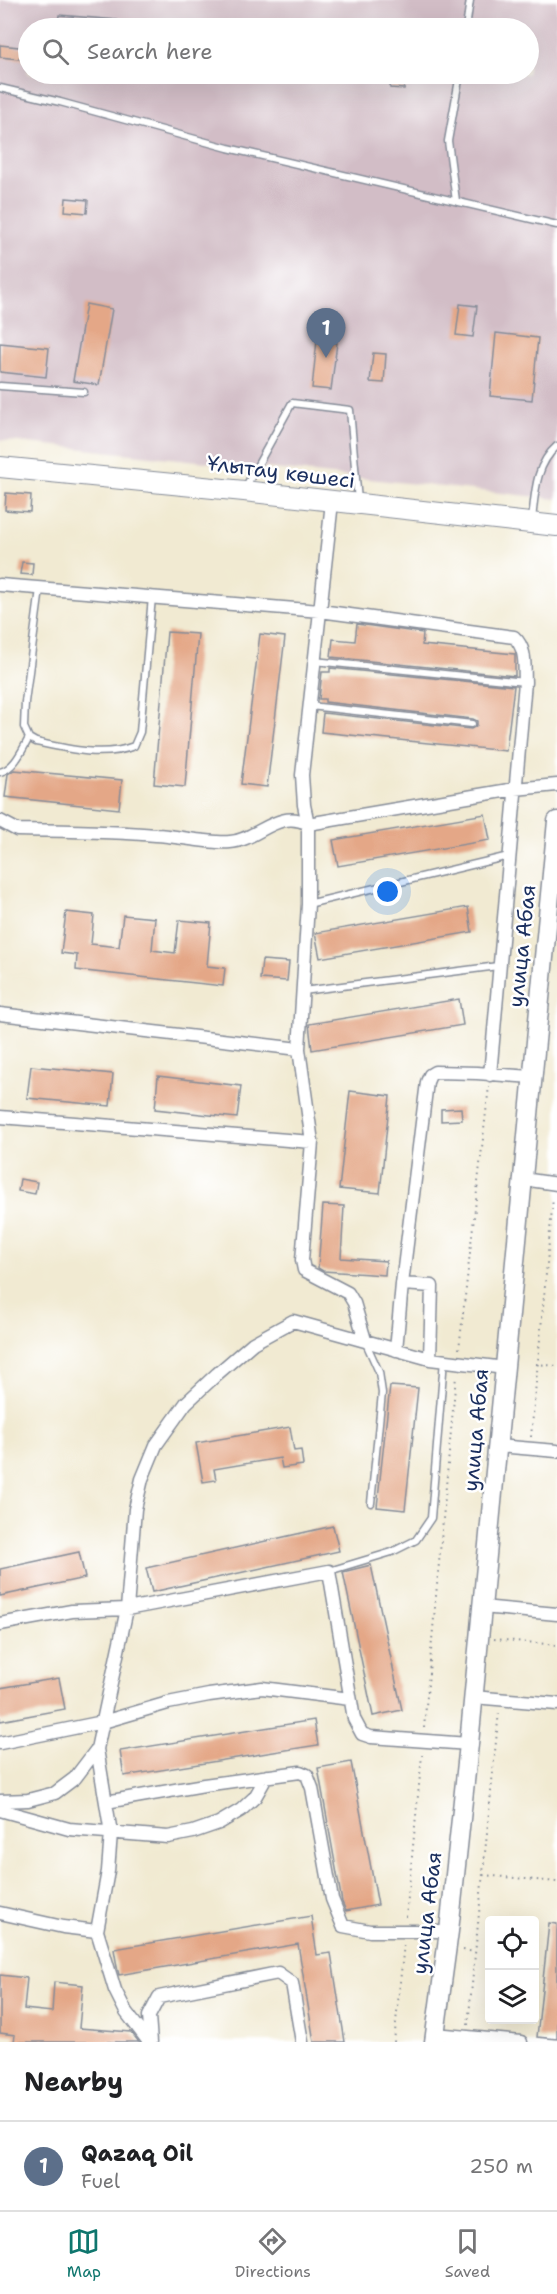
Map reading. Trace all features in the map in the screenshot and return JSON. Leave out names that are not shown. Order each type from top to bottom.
[{"type":"main road","name":"Ұлытау көшесі","points":[[0,467],[244,491],[557,526]]},
{"type":"street","points":[[332,502],[302,775],[308,824],[308,904],[299,1049],[312,1142],[302,1260],[304,1270],[348,1293],[354,1303],[365,1340]]},
{"type":"street","points":[[0,585],[320,610],[514,637],[524,650],[525,682],[490,1075]]},
{"type":"street","points":[[0,820],[17,830],[155,834],[230,842],[279,821],[292,819],[308,824],[515,789],[557,785]]},
{"type":"street","name":"улица Абая","points":[[435,2038],[469,1744],[557,821]]},
{"type":"street","points":[[0,1014],[299,1049]]},
{"type":"street","points":[[396,1350],[402,1284],[427,1082],[430,1075],[435,1072],[532,1077]]},
{"type":"street","points":[[0,1117],[312,1142]]},
{"type":"street","points":[[523,1179],[555,1183]]},
{"type":"street","points":[[402,1284],[432,1286],[430,1359]]},
{"type":"street","points":[[0,1801],[28,1800],[55,1793],[75,1778],[97,1749],[127,1609],[135,1509],[142,1479],[156,1445],[186,1403],[253,1343],[292,1321],[430,1359],[505,1368]]},
{"type":"street","points":[[497,1446],[557,1451]]},
{"type":"street","points":[[0,1624],[72,1611],[127,1609],[329,1571],[354,1719],[362,1734],[371,1737],[469,1744]]},
{"type":"street","points":[[482,1607],[557,1614]]},
{"type":"street","points":[[0,1743],[104,1722],[168,1703],[262,1688],[350,1699]]},
{"type":"street","points":[[473,1697],[557,1704]]},
{"type":"street","points":[[97,1749],[111,1833],[108,1871],[97,1931],[115,1990],[126,2012],[150,2042]]},
{"type":"street","points":[[106,1802],[267,1776],[300,1773],[307,1776],[310,1782],[332,1899],[343,1926],[370,1931],[449,1931]]},
{"type":"street","points":[[0,1810],[69,1829],[168,1837],[219,1823],[241,1810],[255,1797],[267,1776]]},
{"type":"street","points":[[0,1913],[63,1927],[97,1931]]},
{"type":"street","points":[[150,2042],[149,2016],[159,1997],[278,1973],[292,1983],[302,2042]]},
{"type":"street","points":[[435,2038],[467,2037],[520,2042]]},
{"type":"lane","points":[[467,18],[470,0]]},
{"type":"lane","points":[[456,201],[448,141],[458,84]]},
{"type":"lane","points":[[0,88],[228,148],[557,225]]},
{"type":"lane","points":[[0,386],[84,392]]},
{"type":"lane","points":[[244,491],[292,403],[350,410],[358,505]]},
{"type":"lane","points":[[531,524],[538,474],[551,451],[557,446]]},
{"type":"lane","points":[[40,589],[25,702],[24,727],[29,738],[36,742],[56,747],[93,751],[118,752],[134,746],[140,732],[152,596]]},
{"type":"lane","points":[[314,660],[525,682]]},
{"type":"lane","points":[[310,706],[472,724]]},
{"type":"lane","points":[[0,772],[5,771],[17,759],[29,738]]},
{"type":"lane","points":[[308,904],[509,856]]},
{"type":"lane","points":[[302,991],[498,966]]},
{"type":"lane","points":[[365,1340],[378,1372],[382,1393],[371,1503]]},
{"type":"lane","points":[[329,1571],[392,1552],[416,1540],[431,1518],[444,1360]]},
{"type":"path","points":[[393,2042],[458,1362],[490,1075]]},
{"type":"path","points":[[530,1449],[536,1364],[555,1183]]},
{"type":"path","points":[[536,1364],[557,1366]]},
{"type":"path","points":[[478,1638],[557,1644]]},
{"type":"path","points":[[467,2037],[500,1700]]},
{"type":"path","points":[[483,1875],[557,1882]]},
{"type":"shaded area","points":[[0,0],[557,0],[557,499],[0,440]]},
{"type":"building","points":[[59,15],[94,18],[59,18]]},
{"type":"building","points":[[0,45],[18,47],[18,59],[0,57]]},
{"type":"building","points":[[390,84],[405,84],[404,89],[390,88]]},
{"type":"building","points":[[66,198],[88,200],[87,213],[65,211]]},
{"type":"building","points":[[86,304],[112,309],[99,385],[73,381]]},
{"type":"building","points":[[460,304],[477,306],[473,337],[456,335]]},
{"type":"building","points":[[496,333],[538,338],[532,400],[490,396]]},
{"type":"building","points":[[317,340],[337,343],[331,390],[312,388]]},
{"type":"building","points":[[0,343],[49,348],[46,377],[0,372]]},
{"type":"building","points":[[373,353],[386,354],[384,383],[370,382]]},
{"type":"building","points":[[6,493],[31,495],[30,512],[5,510]]},
{"type":"building","points":[[22,562],[33,563],[32,575],[20,574]]},
{"type":"building","points":[[357,624],[423,633],[422,645],[515,654],[515,676],[331,657],[333,639],[355,641]]},
{"type":"building","points":[[167,632],[198,634],[185,787],[154,784]]},
{"type":"building","points":[[260,634],[285,637],[267,787],[241,784]]},
{"type":"building","points":[[330,668],[514,686],[506,751],[321,732],[323,713],[471,729],[477,725],[477,721],[473,719],[325,702],[325,699],[319,699],[322,672],[330,672]]},
{"type":"building","points":[[14,770],[122,780],[119,809],[5,797],[8,774]]},
{"type":"building","points":[[485,814],[490,840],[338,866],[333,840]]},
{"type":"building","points":[[468,907],[472,932],[320,958],[315,933]]},
{"type":"building","points":[[66,912],[94,915],[91,944],[119,947],[123,915],[155,918],[152,950],[175,953],[179,920],[211,923],[207,966],[225,968],[223,986],[76,970],[77,955],[61,953]]},
{"type":"building","points":[[262,960],[289,962],[287,981],[260,979]]},
{"type":"building","points":[[459,999],[463,1025],[312,1050],[309,1024]]},
{"type":"building","points":[[31,1066],[113,1074],[110,1106],[27,1098]]},
{"type":"building","points":[[158,1076],[241,1086],[237,1118],[155,1109]]},
{"type":"building","points":[[350,1091],[390,1096],[380,1193],[339,1189]]},
{"type":"building","points":[[461,1108],[462,1120],[441,1121],[441,1109]]},
{"type":"building","points":[[20,1179],[37,1182],[35,1194],[18,1191]]},
{"type":"building","points":[[323,1205],[344,1206],[341,1258],[386,1261],[385,1275],[323,1271],[318,1268]]},
{"type":"building","points":[[390,1386],[418,1388],[405,1510],[377,1507]]},
{"type":"building","points":[[290,1427],[294,1451],[301,1450],[303,1465],[282,1468],[280,1458],[214,1469],[216,1480],[203,1482],[196,1443]]},
{"type":"building","points":[[333,1526],[339,1551],[152,1592],[146,1568]]},
{"type":"building","points":[[79,1552],[85,1578],[0,1596],[0,1569]]},
{"type":"building","points":[[371,1565],[402,1710],[373,1716],[343,1572]]},
{"type":"building","points":[[59,1678],[65,1709],[0,1721],[0,1688]]},
{"type":"building","points":[[314,1720],[318,1745],[124,1776],[120,1751]]},
{"type":"building","points":[[351,1762],[378,1905],[346,1911],[342,1902],[318,1768]]},
{"type":"building","points":[[311,1916],[317,1955],[331,1953],[345,2042],[314,2042],[298,1944],[119,1975],[114,1949]]},
{"type":"building","points":[[549,1923],[557,1924],[557,2039],[537,2037]]},
{"type":"building","points":[[0,1975],[27,1978],[24,2009],[52,2012],[54,1982],[83,1985],[79,2028],[131,2032],[139,2042],[14,2042],[15,2035],[0,2033]]},
{"type":"place","name":"Qazaq Oil","points":[[326,358]]}]
